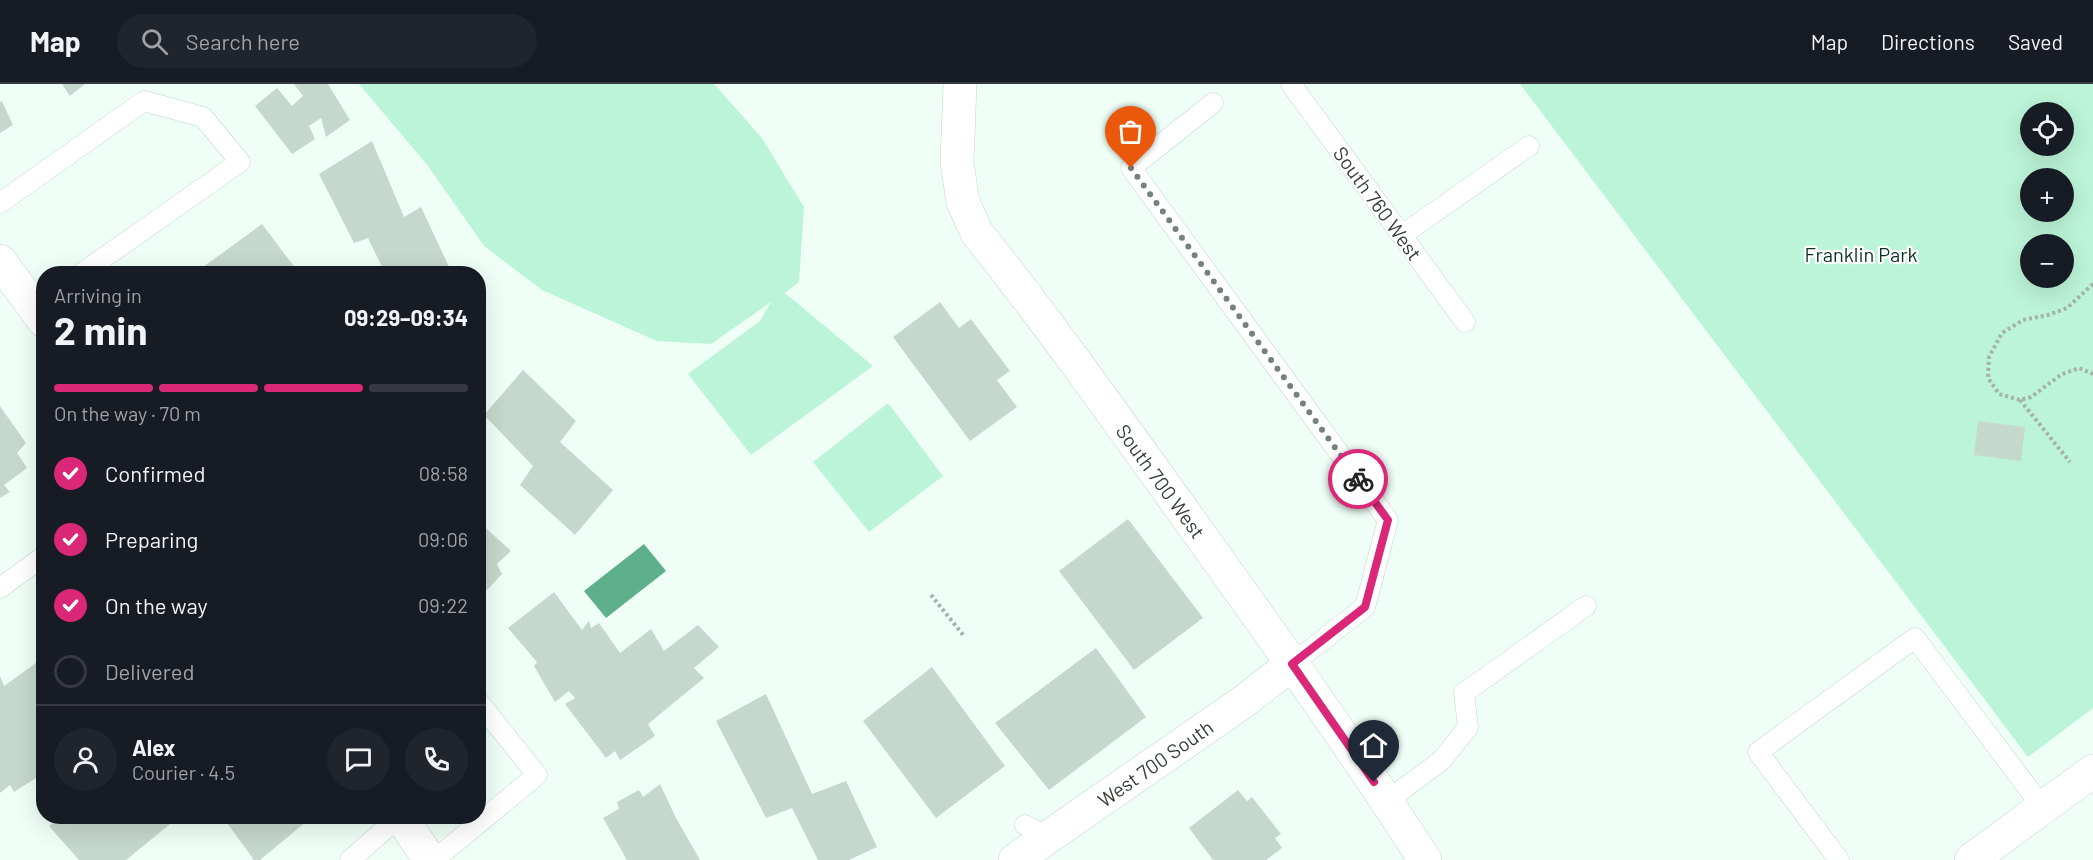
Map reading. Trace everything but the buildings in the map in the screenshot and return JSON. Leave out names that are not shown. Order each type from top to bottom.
[{"type":"street","name":"South 700 West","points":[[960,84],[957,164],[963,202],[977,233],[1131,438],[1292,664],[1425,860]]},
{"type":"street","points":[[0,261],[36,305]]},
{"type":"street","name":"West 700 South","points":[[1015,860],[1037,831],[1243,702],[1292,664]]},
{"type":"street","points":[[1971,860],[2093,771]]},
{"type":"street","points":[[406,824],[432,860]]},
{"type":"lane","name":"South 760 West","points":[[1291,84],[1465,322]]},
{"type":"lane","points":[[0,203],[144,101],[202,117],[240,162],[92,266]]},
{"type":"lane","points":[[1213,103],[1131,168],[1388,520],[1365,607],[1292,664]]},
{"type":"lane","points":[[1402,235],[1529,146]]},
{"type":"lane","points":[[0,588],[36,562]]},
{"type":"lane","points":[[1387,801],[1442,760],[1468,728],[1464,693],[1586,606]]},
{"type":"lane","points":[[1839,860],[1758,752],[1915,639],[2043,808]]},
{"type":"lane","points":[[486,711],[537,775],[486,816]]},
{"type":"lane","points":[[350,860],[391,824]]},
{"type":"lane","points":[[432,860],[476,824]]},
{"type":"path","points":[[2093,284],[2067,308],[2048,315],[2022,320],[2002,333],[1989,357],[1988,378],[1999,394],[2020,400],[2031,397],[2062,374],[2079,368],[2093,374]]},
{"type":"path","points":[[2020,400],[2070,462]]},
{"type":"path","points":[[931,595],[964,636]]},
{"type":"green space","points":[[359,84],[714,84],[762,138],[804,207],[799,282],[785,293],[873,366],[751,455],[688,374],[760,321],[771,302],[711,344],[657,341],[542,290],[484,246],[428,166]]},
{"type":"green space","name":"Franklin Park","points":[[1520,84],[2093,84],[2093,708],[2028,757]]},
{"type":"green space","points":[[888,403],[943,476],[869,532],[813,462]]},
{"type":"shaded area","points":[[644,544],[666,571],[606,618],[584,591]]},
{"type":"way so far","points":[[1131,168],[1358,479]]},
{"type":"route","points":[[1358,479],[1388,520],[1365,607],[1292,664],[1374,782]]}]
